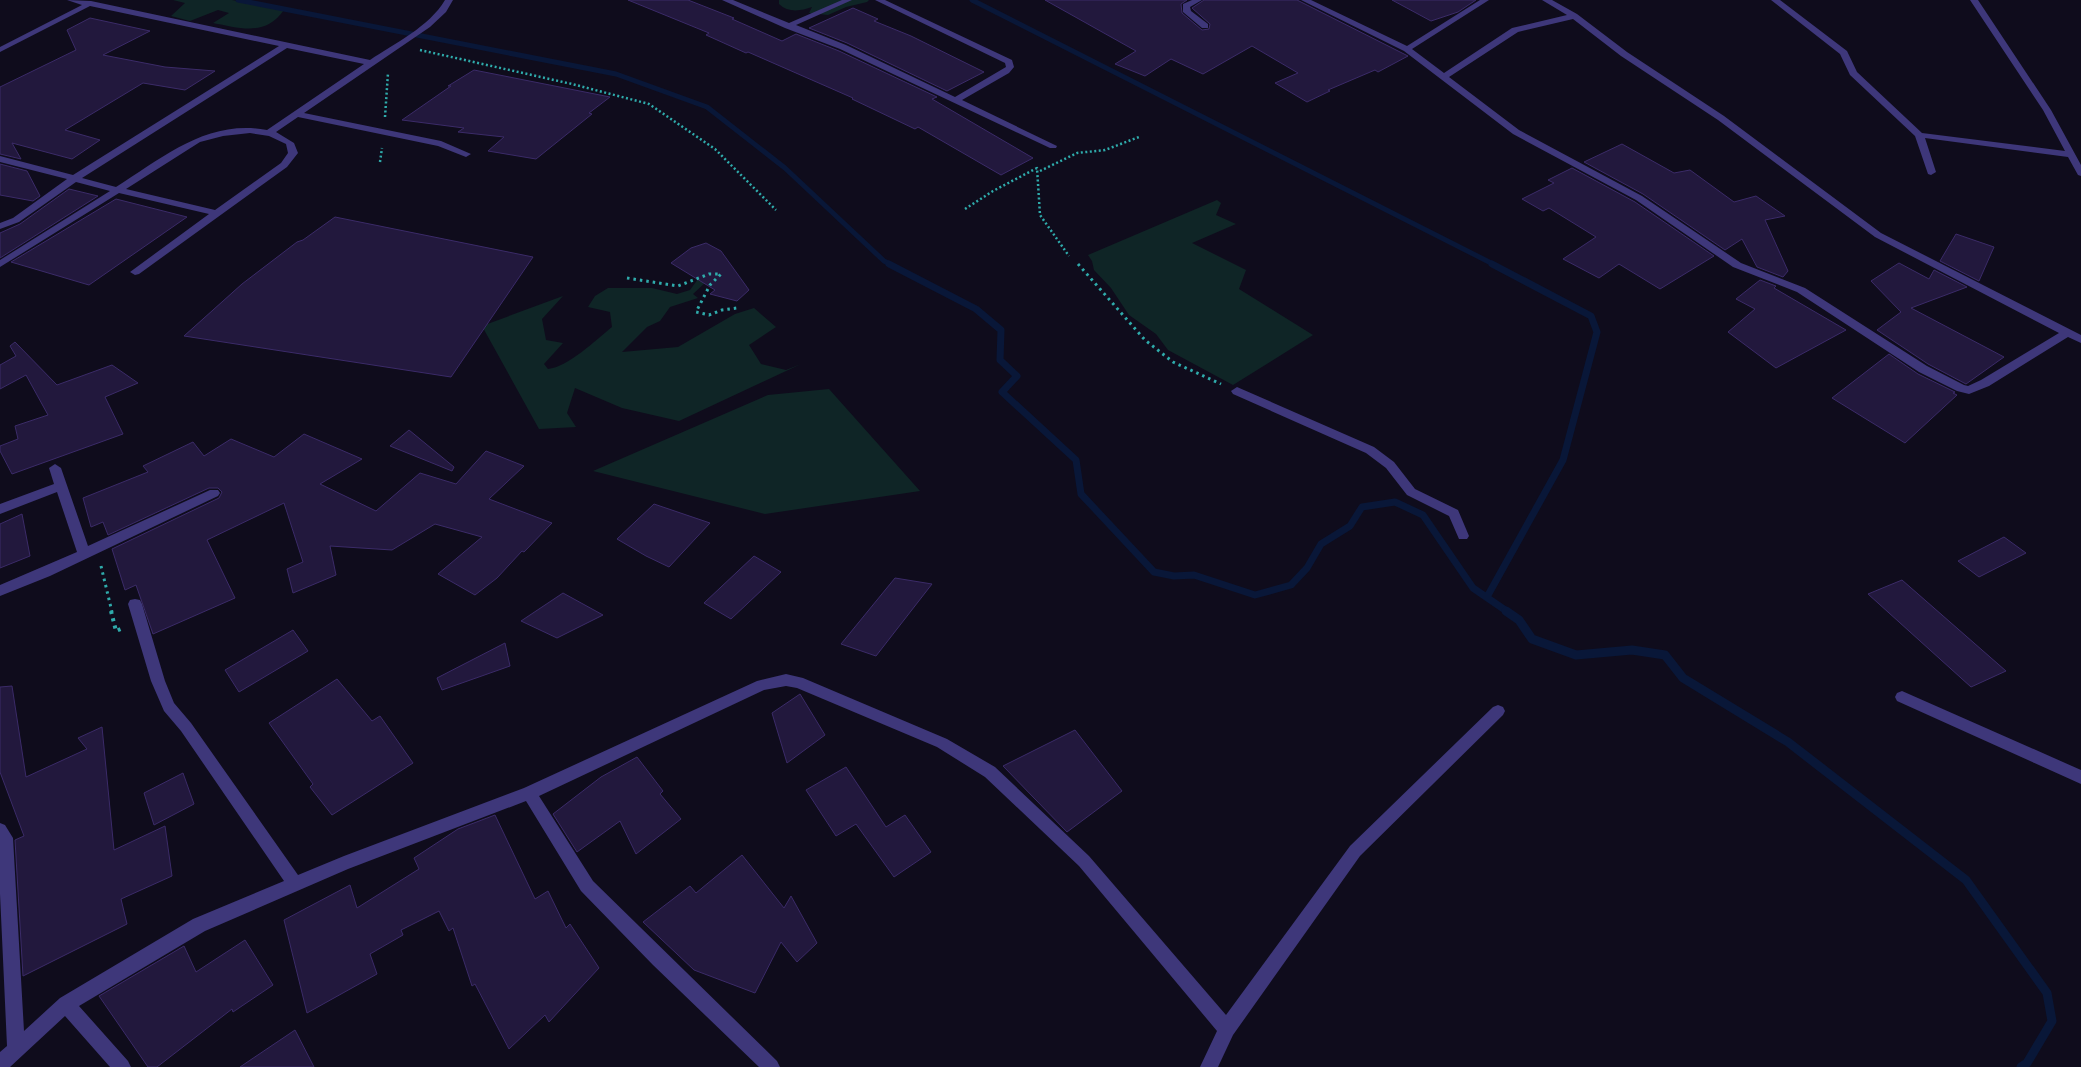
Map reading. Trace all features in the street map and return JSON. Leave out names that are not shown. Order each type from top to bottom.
[{"type":"street","points":[[71,0],[371,62]]},
{"type":"street","points":[[0,50],[98,0]]},
{"type":"street","points":[[269,133],[426,25],[443,10],[449,0]]},
{"type":"street","points":[[726,0],[843,47],[1053,146]]},
{"type":"street","points":[[788,26],[848,0]]},
{"type":"street","points":[[879,0],[1009,62],[1010,67],[1006,71],[955,100]]},
{"type":"street","points":[[1198,0],[1186,6],[1187,12],[1205,26]]},
{"type":"street","points":[[1305,0],[1408,49],[1516,132],[1639,198],[1737,265],[1801,290],[1924,369],[1961,388],[1969,390],[1985,383],[2067,333]]},
{"type":"street","points":[[1408,49],[1485,0]]},
{"type":"street","points":[[1546,0],[1574,16],[1624,54],[1720,118],[1878,235],[2081,339]]},
{"type":"street","points":[[1775,0],[1844,53],[1853,73],[1919,135],[1931,172]]},
{"type":"street","points":[[1974,0],[2047,110],[2081,173]]},
{"type":"street","points":[[1445,76],[1515,30],[1574,16]]},
{"type":"street","points":[[0,226],[16,220],[74,179],[286,45]]},
{"type":"street","points":[[297,114],[440,144],[466,154]]},
{"type":"street","points":[[0,264],[197,140],[223,132],[246,130],[269,133],[290,143],[293,153],[284,165],[135,272]]},
{"type":"street","points":[[1919,135],[2071,155]]},
{"type":"street","points":[[0,159],[118,190],[217,213]]},
{"type":"street","points":[[1232,389],[1370,450],[1390,465],[1410,492],[1454,513],[1464,536]]},
{"type":"street","points":[[55,468],[84,554]]},
{"type":"street","points":[[0,509],[61,486]]},
{"type":"street","points":[[0,591],[214,493]]},
{"type":"street","points":[[135,604],[158,681],[170,707],[295,883]]},
{"type":"street","points":[[0,1064],[66,1004],[199,925],[295,883],[529,793],[762,685],[786,680],[798,682],[942,743],[990,772],[1084,861],[1227,1029]]},
{"type":"street","points":[[1902,698],[2081,776]]},
{"type":"street","points":[[1209,1067],[1227,1029],[1355,851],[1498,712]]},
{"type":"street","points":[[529,793],[587,886],[658,959],[771,1067]]},
{"type":"street","points":[[0,830],[5,838],[16,1050]]},
{"type":"street","points":[[66,1004],[122,1067]]},
{"type":"path","points":[[380,162],[395,46],[572,84],[649,104],[715,149],[776,210]]},
{"type":"path","points":[[1040,171],[1077,153],[1105,150],[1139,137]]},
{"type":"path","points":[[965,209],[993,191],[1037,168],[1040,215],[1069,256]]},
{"type":"path","points":[[1078,264],[1145,340],[1173,362],[1232,389]]},
{"type":"path","points":[[627,278],[678,286],[709,274],[721,274],[710,285],[696,312],[709,315],[722,310],[737,308]]},
{"type":"path","points":[[99,560],[116,631],[140,621]]},
{"type":"green space","points":[[173,0],[232,0],[284,10],[277,19],[269,24],[260,27],[242,28],[213,23],[229,13],[218,10],[190,21],[171,16],[185,3]]},
{"type":"green space","points":[[779,0],[869,0],[828,15],[809,13],[812,7],[799,10],[786,9],[779,4]]},
{"type":"green space","points":[[1217,200],[1221,203],[1216,215],[1236,224],[1192,243],[1246,270],[1239,289],[1313,335],[1233,385],[1168,350],[1156,334],[1129,315],[1111,288],[1094,270],[1088,255]]},
{"type":"green space","points":[[698,279],[707,281],[693,294],[698,298],[670,307],[660,321],[647,327],[622,352],[678,347],[735,314],[754,308],[776,327],[749,345],[761,364],[786,370],[801,364],[679,421],[622,408],[575,388],[567,413],[576,427],[539,429],[482,326],[563,296],[542,319],[546,340],[563,343],[544,364],[548,369],[573,358],[612,327],[610,312],[588,307],[595,296],[608,288],[652,288],[677,294],[690,290]]},
{"type":"green space","points":[[829,389],[920,491],[765,514],[593,471],[768,395]]},
{"type":"building","points":[[628,0],[688,0],[734,18],[732,19],[782,41],[796,34],[839,51],[937,97],[932,99],[1033,158],[1001,175],[918,127],[915,129],[853,98],[706,35],[709,33]]},
{"type":"building","points":[[1045,0],[1187,0],[1181,4],[1182,13],[1202,30],[1209,29],[1210,24],[1192,8],[1204,0],[1297,0],[1408,56],[1378,72],[1375,70],[1328,90],[1330,91],[1307,102],[1275,83],[1298,73],[1252,46],[1203,74],[1171,59],[1145,76],[1115,64],[1136,51]]},
{"type":"building","points":[[1392,0],[1476,0],[1458,12],[1431,21]]},
{"type":"building","points":[[853,8],[878,19],[874,21],[911,36],[984,72],[947,91],[847,43],[809,28]]},
{"type":"building","points":[[90,18],[150,31],[103,55],[165,67],[215,71],[185,90],[143,83],[65,130],[100,140],[72,159],[12,143],[21,159],[0,154],[0,87],[76,50],[67,30]]},
{"type":"building","points":[[474,70],[610,97],[536,159],[488,151],[504,137],[458,132],[464,128],[402,120],[451,86],[448,86]]},
{"type":"building","points":[[1622,144],[1674,173],[1690,170],[1734,202],[1756,196],[1785,216],[1765,220],[1788,271],[1783,277],[1757,267],[1742,239],[1725,250],[1643,194],[1584,162]]},
{"type":"building","points":[[0,164],[27,171],[40,196],[33,201],[0,195]]},
{"type":"building","points":[[1572,168],[1635,202],[1714,256],[1660,289],[1619,264],[1599,278],[1563,259],[1596,237],[1549,208],[1543,211],[1522,199],[1554,183],[1548,180]]},
{"type":"building","points":[[69,189],[98,196],[0,258],[0,233],[20,224]]},
{"type":"building","points":[[116,199],[187,217],[89,285],[11,262]]},
{"type":"building","points":[[335,217],[533,257],[451,377],[184,336],[242,284],[297,242],[303,240]]},
{"type":"building","points":[[1956,234],[1994,247],[1979,281],[1940,261]]},
{"type":"building","points":[[706,243],[721,251],[749,290],[737,301],[710,294],[715,290],[671,263],[691,248]]},
{"type":"building","points":[[1899,263],[1929,279],[1934,270],[1967,287],[1911,308],[2004,357],[1966,384],[1928,364],[1877,330],[1901,312],[1871,281]]},
{"type":"building","points":[[1760,280],[1776,286],[1774,288],[1846,330],[1776,368],[1728,332],[1755,309],[1736,299]]},
{"type":"building","points":[[15,342],[57,385],[112,365],[138,383],[105,397],[123,434],[12,474],[0,451],[0,446],[18,439],[15,426],[48,415],[26,375],[0,389],[0,365],[16,356],[10,346]]},
{"type":"building","points":[[1889,354],[1918,374],[1955,392],[1953,393],[1957,395],[1905,443],[1832,398]]},
{"type":"building","points":[[409,430],[454,467],[452,471],[390,446]]},
{"type":"building","points":[[304,434],[362,459],[320,484],[376,511],[420,473],[456,484],[486,451],[524,466],[489,499],[552,523],[497,578],[475,595],[438,574],[482,537],[435,524],[392,550],[330,546],[336,575],[293,593],[287,569],[303,562],[284,503],[207,540],[235,598],[153,634],[136,585],[125,590],[112,549],[219,498],[222,492],[218,488],[209,488],[108,535],[103,522],[91,527],[83,498],[148,472],[143,466],[193,442],[204,456],[231,439],[274,457]]},
{"type":"building","points":[[654,504],[710,523],[669,567],[617,539]]},
{"type":"building","points":[[22,514],[30,556],[0,568],[0,524]]},
{"type":"building","points":[[2004,537],[2026,553],[1979,577],[1958,561]]},
{"type":"building","points":[[754,556],[781,572],[731,619],[704,603]]},
{"type":"building","points":[[895,578],[932,584],[876,656],[841,644]]},
{"type":"building","points":[[1902,580],[2006,671],[1971,687],[1868,594]]},
{"type":"building","points":[[563,593],[603,615],[557,638],[521,621]]},
{"type":"building","points":[[293,630],[308,651],[239,692],[225,670]]},
{"type":"building","points":[[505,643],[510,666],[442,690],[437,678]]},
{"type":"building","points":[[337,679],[372,721],[380,716],[413,763],[332,815],[310,787],[313,784],[269,723]]},
{"type":"building","points":[[12,686],[26,777],[87,749],[78,738],[102,727],[114,850],[165,826],[172,876],[121,899],[127,924],[23,976],[15,840],[24,836],[0,772],[0,687]]},
{"type":"building","points":[[800,694],[825,735],[787,763],[772,713]]},
{"type":"building","points":[[1075,730],[1122,791],[1067,832],[1003,766]]},
{"type":"building","points":[[637,757],[663,791],[660,794],[681,819],[636,854],[620,821],[577,852],[553,814],[601,777]]},
{"type":"building","points":[[846,767],[886,827],[905,815],[931,852],[894,877],[856,824],[836,836],[806,790]]},
{"type":"building","points":[[183,773],[194,804],[154,825],[144,793]]},
{"type":"building","points":[[495,815],[535,899],[548,891],[566,928],[570,924],[599,968],[549,1022],[545,1015],[509,1049],[475,984],[472,986],[453,928],[449,931],[439,911],[401,930],[403,935],[370,954],[377,974],[307,1013],[284,920],[350,885],[357,908],[419,869],[414,858],[458,829]]},
{"type":"building","points":[[742,855],[784,908],[791,896],[817,943],[797,962],[781,942],[755,993],[694,970],[643,922],[690,886],[696,893]]},
{"type":"building","points":[[245,940],[273,985],[233,1012],[232,1009],[157,1067],[148,1067],[99,996],[184,946],[196,972]]},
{"type":"building","points":[[295,1030],[314,1067],[240,1067]]},
{"type":"waterway","points":[[238,0],[616,74],[707,107],[785,168],[884,261],[892,265]]},
{"type":"waterway","points":[[972,0],[1495,265]]},
{"type":"waterway","points":[[889,264],[976,309],[1001,330],[1000,360],[1017,376],[1002,392],[1076,460],[1081,494],[1154,572],[1174,576],[1194,575],[1255,595],[1291,585],[1307,568],[1321,544],[1350,526],[1362,507],[1395,502],[1423,515],[1473,588],[1508,612]]},
{"type":"waterway","points":[[1487,597],[1563,460],[1597,332],[1591,316],[1492,264]]},
{"type":"waterway","points":[[1506,611],[1519,620],[1532,639],[1576,655],[1632,650],[1665,655],[1683,678],[1788,742],[1966,880],[2047,993],[2052,1021],[2027,1063],[2021,1067]]}]
